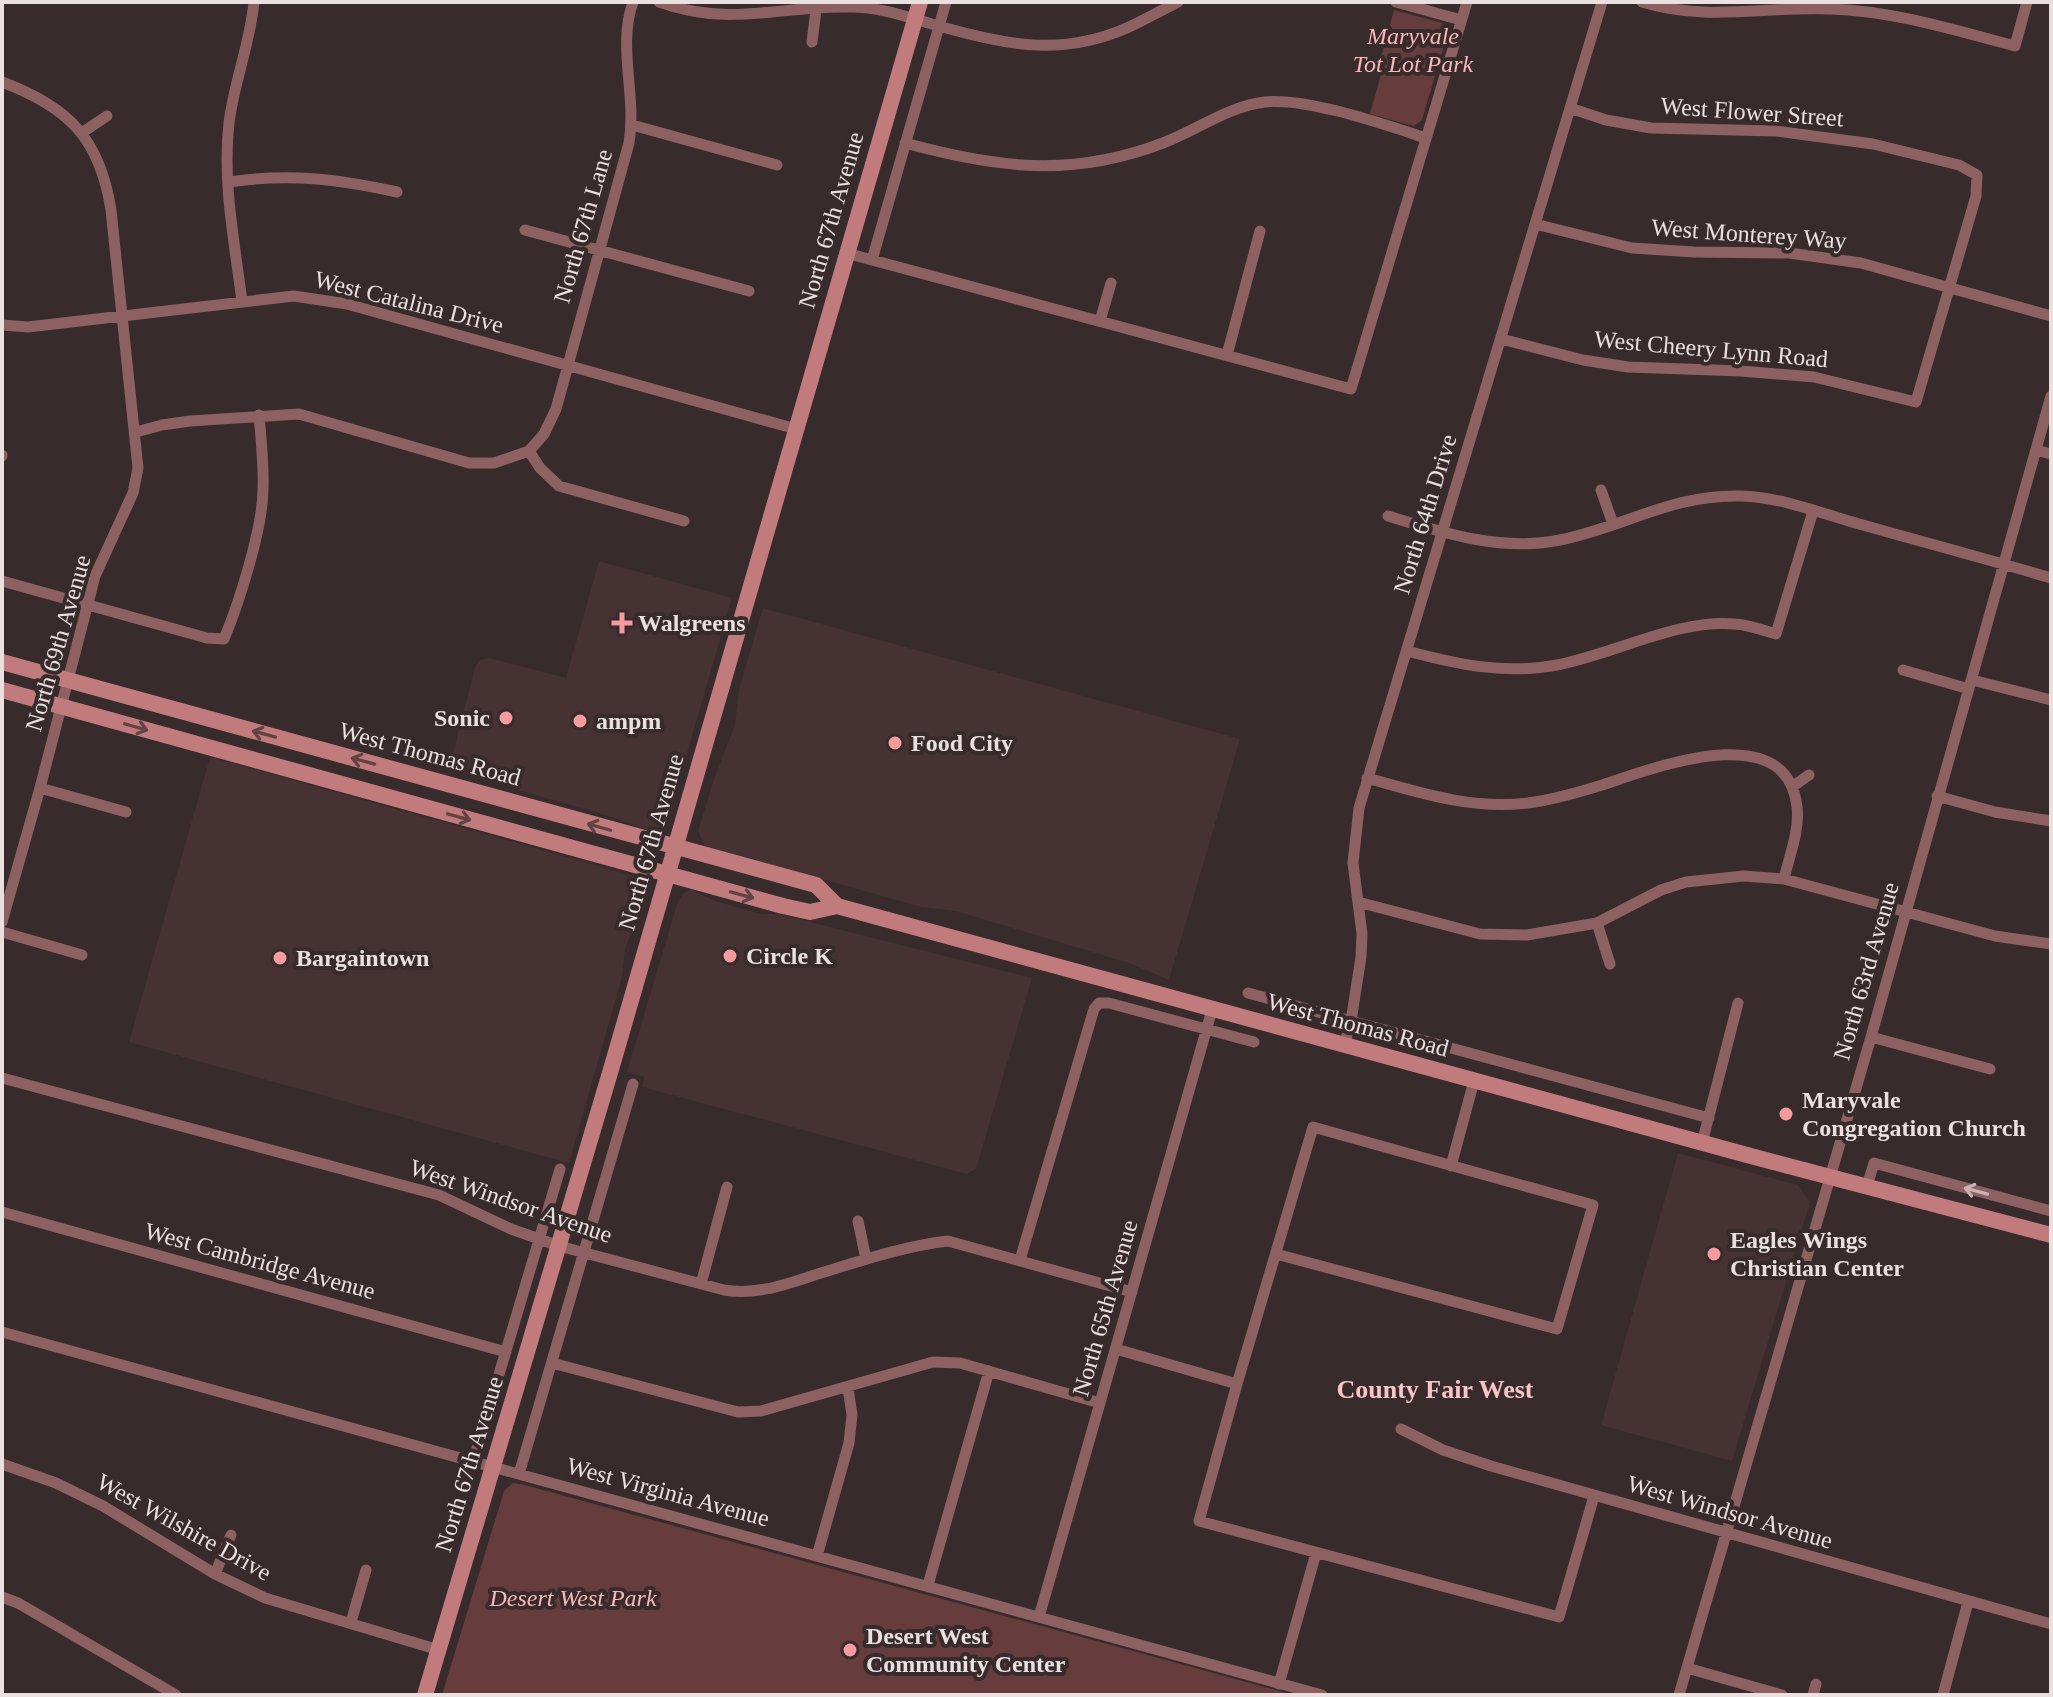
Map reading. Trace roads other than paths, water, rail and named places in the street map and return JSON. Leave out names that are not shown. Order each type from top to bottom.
[{"type":"main road","name":"North 67th Avenue","points":[[425,1695],[559,1246],[920,2]]},
{"type":"main road","name":"West Thomas Road","points":[[2,662],[816,885],[837,906]]},
{"type":"main road","name":"West Thomas Road","points":[[2,690],[667,874],[810,912],[837,906],[1344,1046],[2051,1235]]},
{"type":"street","points":[[242,302],[229,182],[229,123],[250,39],[254,2]]},
{"type":"street","name":"North 67th Lane","points":[[529,451],[550,425],[632,125],[626,32],[633,2]]},
{"type":"street","points":[[659,2],[699,14],[724,16],[864,8],[1010,45],[1081,42],[1128,27],[1178,2]]},
{"type":"street","name":"North 67th Avenue","points":[[872,260],[946,2]]},
{"type":"street","points":[[1396,2],[1461,20]]},
{"type":"street","points":[[846,253],[1351,389],[1467,2]]},
{"type":"street","name":"North 64th Drive","points":[[1344,1046],[1361,957],[1353,863],[1356,827],[1367,778],[1602,2]]},
{"type":"street","points":[[1642,2],[1692,13],[1751,7],[1873,12],[2015,46],[2027,2]]},
{"type":"street","points":[[812,42],[816,10]]},
{"type":"street","name":"North 69th Avenue","points":[[2,82],[38,96],[54,107],[83,132],[96,153],[108,191],[138,468],[133,493],[99,568],[2,922]]},
{"type":"street","points":[[905,143],[998,164],[1042,167],[1082,164],[1141,152],[1237,109],[1267,102],[1303,104],[1426,138]]},
{"type":"street","name":"West Flower Street","points":[[1570,108],[1606,120],[1651,128],[1776,131],[1852,140],[1959,165],[1977,175],[1976,196],[1950,288]]},
{"type":"street","points":[[83,132],[107,116]]},
{"type":"street","points":[[632,125],[777,165]]},
{"type":"street","points":[[229,182],[283,176],[320,177],[397,192]]},
{"type":"street","name":"West Monterey Way","points":[[1535,224],[1632,248],[1812,255],[1861,263],[2051,316]]},
{"type":"street","points":[[525,230],[749,291]]},
{"type":"street","points":[[1227,355],[1260,231]]},
{"type":"street","points":[[1100,321],[1111,283]]},
{"type":"street","name":"West Cheery Lynn Road","points":[[1501,339],[1583,360],[1628,367],[1814,377],[1916,402],[1950,288]]},
{"type":"street","name":"West Catalina Drive","points":[[2,325],[28,327],[294,296],[347,304],[796,429]]},
{"type":"street","name":"North 63rd Avenue","points":[[1679,1695],[1871,1037],[2051,396]]},
{"type":"street","points":[[136,432],[162,425],[299,414],[469,463],[494,463],[529,451],[548,477],[559,486],[684,521]]},
{"type":"street","points":[[2,581],[207,638],[224,639],[257,530],[264,492],[259,415]]},
{"type":"street","points":[[2036,450],[2051,454]]},
{"type":"street","points":[[1601,490],[1613,524]]},
{"type":"street","points":[[1388,516],[1442,532],[1503,543],[1535,543],[1577,536],[1677,502],[1744,496],[1813,511],[2051,578]]},
{"type":"street","points":[[1407,651],[1469,666],[1535,668],[1555,666],[1705,625],[1733,624],[1776,634],[1813,511]]},
{"type":"street","points":[[1903,670],[2051,700]]},
{"type":"street","points":[[1367,778],[1435,797],[1508,805],[1553,799],[1650,768],[1735,754],[1772,764],[1792,787],[1798,809],[1784,879]]},
{"type":"street","points":[[1792,787],[1809,775]]},
{"type":"street","points":[[40,788],[126,812]]},
{"type":"street","points":[[1937,796],[1995,812],[2051,821]]},
{"type":"street","points":[[1358,902],[1480,934],[1527,935],[1597,923],[1661,890],[1686,882],[1744,876],[1784,879],[1995,936],[2051,944]]},
{"type":"street","points":[[1597,923],[1610,964]]},
{"type":"street","points":[[2,932],[82,955]]},
{"type":"street","name":"West Thomas Road","points":[[1248,993],[1709,1118]]},
{"type":"street","name":"West Thomas Road","points":[[1020,1260],[1094,1009],[1099,1003],[1109,1003],[1254,1042]]},
{"type":"street","points":[[1702,1143],[1738,1003]]},
{"type":"street","name":"North 65th Avenue","points":[[1039,1617],[1212,1010]]},
{"type":"street","points":[[1871,1037],[1990,1069]]},
{"type":"street","name":"West Windsor Avenue","points":[[2,1078],[439,1195],[511,1229],[559,1246],[738,1292],[760,1290],[923,1244],[948,1241],[1132,1292]]},
{"type":"street","points":[[1451,1166],[1474,1081]]},
{"type":"street","name":"North 67th Avenue","points":[[519,1474],[633,1084]]},
{"type":"street","points":[[1276,1254],[1557,1329],[1593,1205],[1313,1127],[1237,1384],[1199,1521],[1559,1617],[1594,1496]]},
{"type":"street","points":[[1867,1186],[1874,1163],[2051,1211]]},
{"type":"street","name":"North 67th Avenue","points":[[473,1462],[560,1169]]},
{"type":"street","points":[[701,1284],[727,1187]]},
{"type":"street","name":"West Cambridge Avenue","points":[[2,1212],[506,1352]]},
{"type":"street","points":[[858,1221],[866,1259]]},
{"type":"street","name":"West Virginia Avenue","points":[[2,1332],[1322,1695]]},
{"type":"street","points":[[1116,1349],[1237,1384]]},
{"type":"street","points":[[552,1363],[738,1412],[761,1411],[933,1362],[960,1363],[1100,1403]]},
{"type":"street","points":[[928,1585],[989,1371]]},
{"type":"street","points":[[817,1556],[849,1443],[852,1415],[848,1388]]},
{"type":"street","name":"West Windsor Avenue","points":[[1401,1429],[1443,1450],[1594,1496],[2051,1624]]},
{"type":"street","name":"West Wilshire Drive","points":[[2,1464],[56,1483],[103,1506],[215,1574],[265,1598],[439,1650]]},
{"type":"street","points":[[215,1574],[231,1535]]},
{"type":"street","points":[[1279,1684],[1316,1553]]},
{"type":"street","points":[[351,1622],[366,1570]]},
{"type":"street","points":[[2,1597],[18,1603],[176,1695]]},
{"type":"street","points":[[1943,1695],[1968,1602]]},
{"type":"street","points":[[1687,1668],[1782,1695]]},
{"type":"place","name":"Walgreens","points":[[622,623]]},
{"type":"place","name":"Sonic","points":[[506,718]]},
{"type":"place","name":"ampm","points":[[580,721]]},
{"type":"place","name":"Food City","points":[[895,743]]},
{"type":"place","name":"Circle K","points":[[730,956]]},
{"type":"place","name":"Bargaintown","points":[[280,958]]},
{"type":"place","name":"Maryvale Congregation Church","points":[[1786,1114]]},
{"type":"place","name":"Eagles Wings Christian Center","points":[[1714,1254]]},
{"type":"place","name":"Desert West Community Center","points":[[850,1650]]},
{"type":"district","name":"County Fair West","points":[[1435,1389]]},
{"type":"park label","name":"Maryvale Tot Lot Park","points":[[1413,50]]},
{"type":"park label","name":"Desert West Park","points":[[573,1598]]}]
